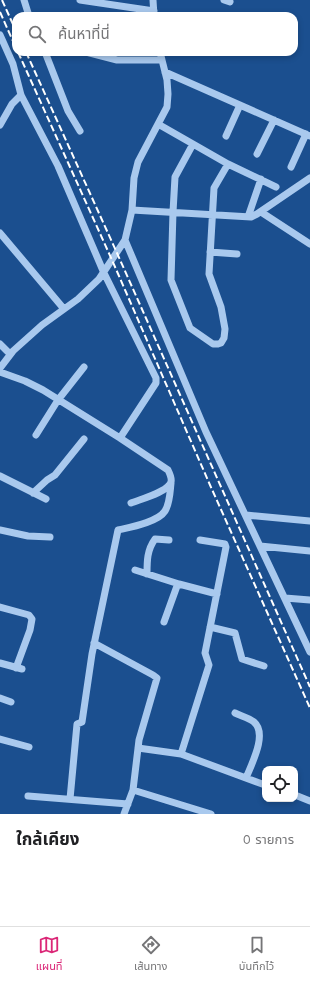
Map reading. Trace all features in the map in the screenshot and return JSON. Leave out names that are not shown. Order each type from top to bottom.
[{"type":"street","points":[[24,0],[28,12]]},
{"type":"street","points":[[80,0],[148,12]]},
{"type":"street","points":[[153,0],[154,12]]},
{"type":"street","points":[[0,35],[13,64],[21,95],[58,166],[104,273],[157,381],[120,438]]},
{"type":"street","points":[[47,56],[68,111],[80,131]]},
{"type":"street","points":[[102,56],[117,60],[162,60]]},
{"type":"street","points":[[0,368],[10,354],[42,325],[78,299],[99,279],[125,240],[132,210],[134,178],[138,162],[167,107],[168,80],[161,56]]},
{"type":"street","points":[[165,72],[308,135],[290,167]]},
{"type":"street","points":[[0,125],[12,104],[21,95]]},
{"type":"street","points":[[226,136],[240,105]]},
{"type":"street","points":[[257,154],[274,120]]},
{"type":"street","points":[[158,124],[228,164],[276,187]]},
{"type":"street","points":[[193,144],[176,177],[173,212],[172,280],[190,328],[214,344],[218,344],[224,338],[225,329],[221,307],[209,274],[214,188],[228,164]]},
{"type":"street","points":[[132,210],[251,217],[261,212],[310,178]]},
{"type":"street","points":[[248,217],[260,179]]},
{"type":"street","points":[[261,212],[310,244]]},
{"type":"street","points":[[0,233],[64,309]]},
{"type":"street","points":[[125,240],[206,432],[310,652]]},
{"type":"street","points":[[210,252],[238,254]]},
{"type":"street","points":[[0,344],[10,354]]},
{"type":"street","points":[[36,435],[58,400],[84,367]]},
{"type":"street","points":[[0,372],[43,390],[168,470],[171,477],[169,501],[164,512],[151,521],[118,530],[94,643],[82,722],[77,724],[70,799]]},
{"type":"street","points":[[33,493],[55,475],[84,438]]},
{"type":"street","points":[[0,476],[46,500]]},
{"type":"street","points":[[131,503],[166,489],[171,483]]},
{"type":"street","points":[[246,515],[310,521]]},
{"type":"street","points":[[0,530],[28,536],[50,537]]},
{"type":"street","points":[[147,574],[147,556],[151,545],[155,539],[169,540]]},
{"type":"street","points":[[181,754],[209,665],[205,653],[226,547],[225,544],[200,540]]},
{"type":"street","points":[[260,546],[310,551]]},
{"type":"street","points":[[135,570],[217,594]]},
{"type":"street","points":[[164,622],[176,586],[179,584]]},
{"type":"street","points":[[284,598],[310,600]]},
{"type":"street","points":[[0,607],[29,615],[32,619],[19,668],[0,663]]},
{"type":"street","points":[[210,628],[235,633],[242,659],[264,666]]},
{"type":"street","points":[[94,643],[157,678],[139,740],[133,790],[124,814]]},
{"type":"street","points":[[0,698],[11,702]]},
{"type":"street","points":[[235,713],[255,723],[259,730],[259,745],[246,778]]},
{"type":"street","points":[[0,739],[29,747]]},
{"type":"street","points":[[138,748],[181,754],[262,784]]},
{"type":"street","points":[[133,790],[211,814]]},
{"type":"street","points":[[28,796],[128,804]]},
{"type":"street","points":[[298,797],[310,801]]},
{"type":"railway","points":[[2,0],[12,22]]},
{"type":"railway","points":[[0,12],[12,39]]},
{"type":"railway","points":[[20,56],[112,260],[210,485],[310,708]]},
{"type":"railway","points":[[28,56],[310,687]]}]
